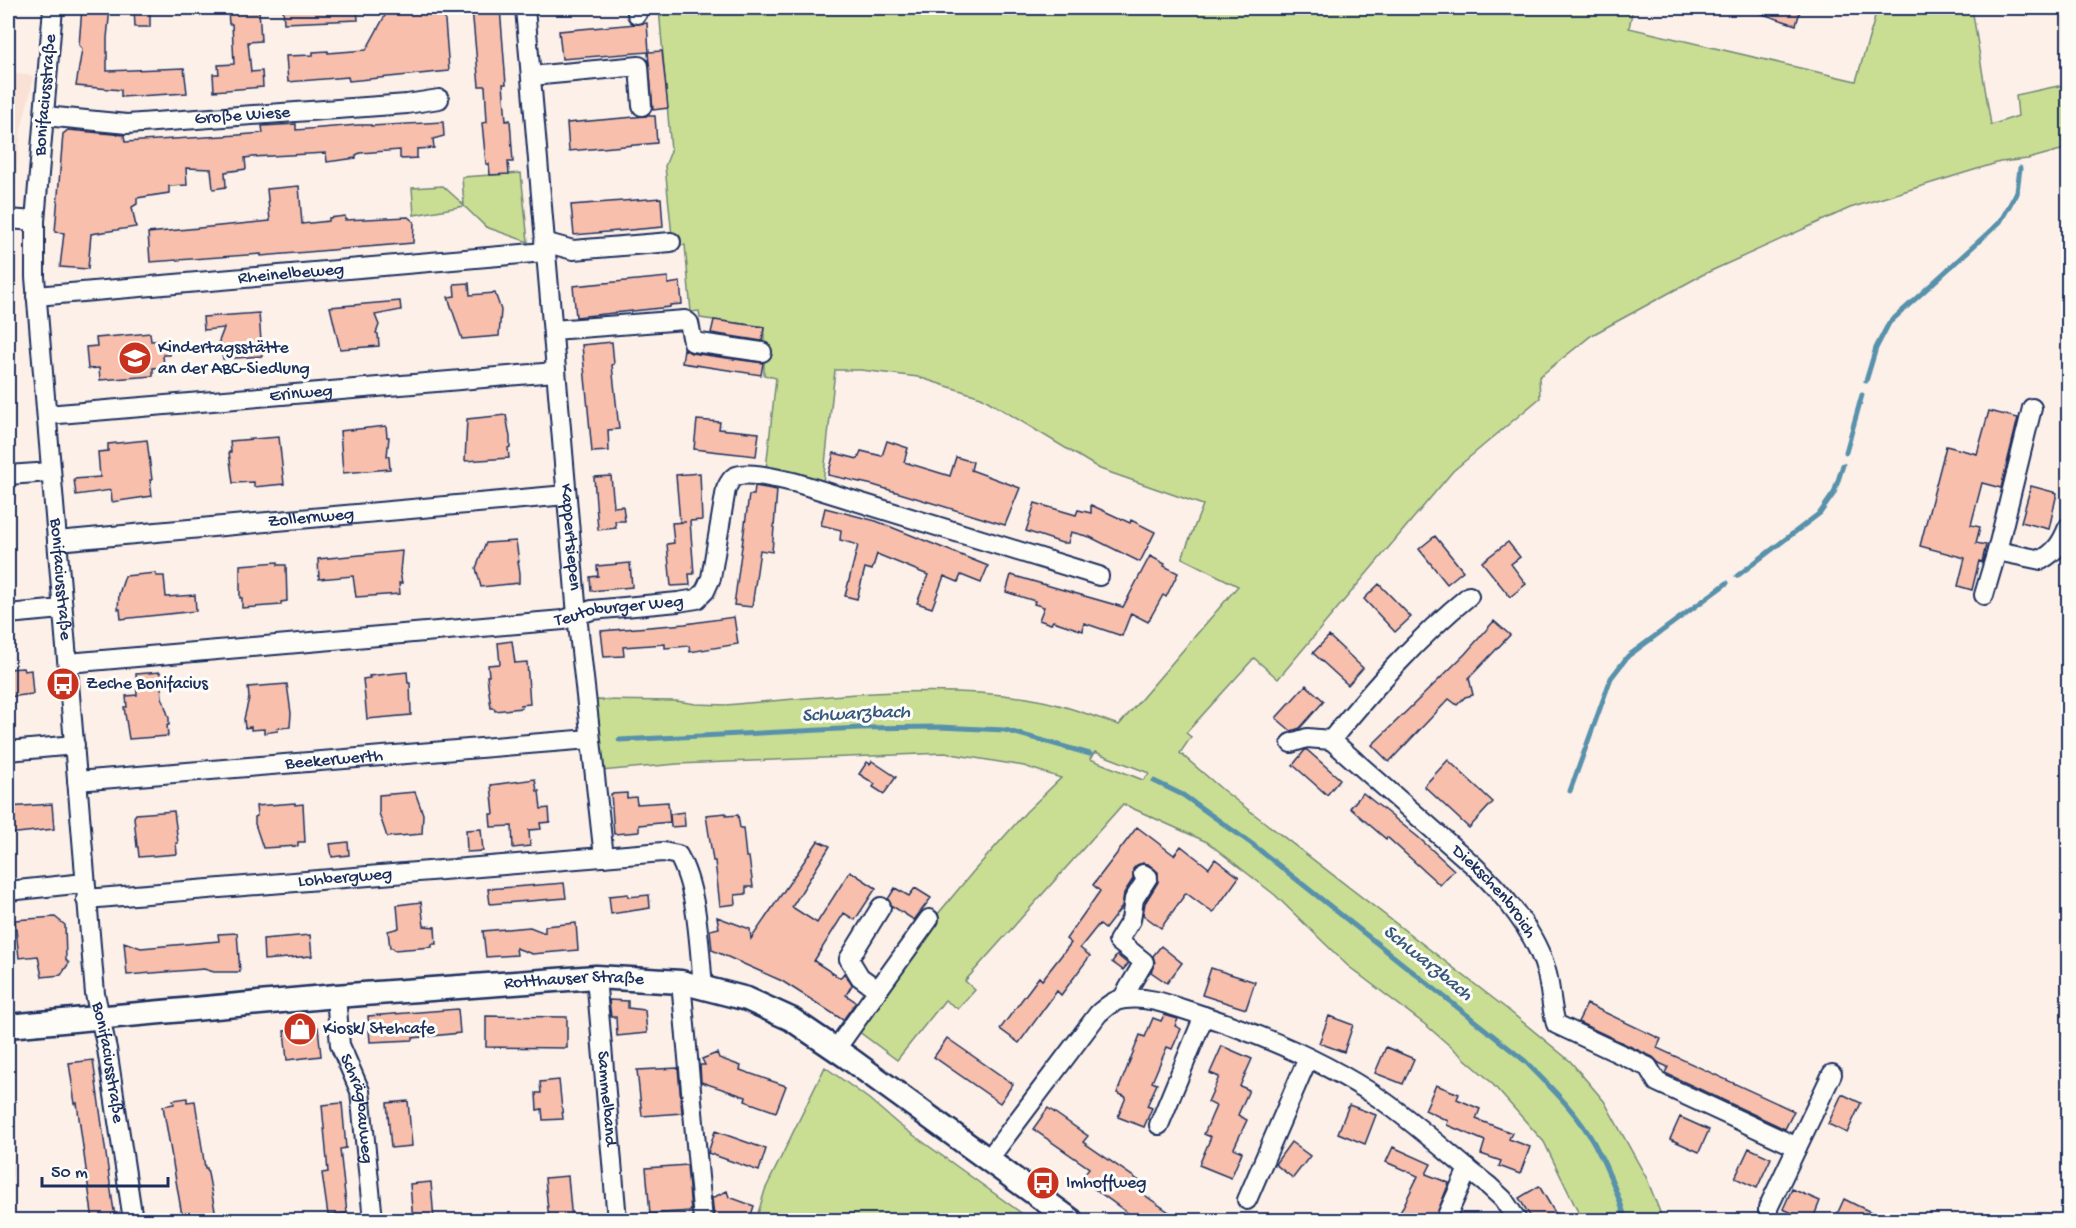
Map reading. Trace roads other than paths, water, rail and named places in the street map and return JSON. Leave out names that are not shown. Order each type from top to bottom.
[{"type":"main road","name":"Rotthauser Straße","points":[[8,1026],[336,996],[596,977],[681,981],[747,999],[791,1019],[836,1049],[1071,1221]]},
{"type":"street","name":"Bonifaciusstraße","points":[[53,8],[35,222],[36,296],[98,1017],[106,1048],[133,1221]]},
{"type":"street","name":"Kappertsiepen","points":[[525,8],[577,615],[604,857]]},
{"type":"street","points":[[531,76],[639,66],[642,106]]},
{"type":"street","name":"Große Wiese","points":[[45,116],[127,124],[407,104],[439,99]]},
{"type":"street","points":[[8,219],[35,222]]},
{"type":"street","points":[[545,247],[573,250],[671,242]]},
{"type":"street","name":"Rheinelbeweg","points":[[36,296],[545,247]]},
{"type":"street","points":[[553,330],[685,320],[689,323],[693,342],[762,352]]},
{"type":"street","name":"Erinweg","points":[[47,415],[555,372]]},
{"type":"street","points":[[1984,595],[2032,408]]},
{"type":"street","points":[[8,475],[51,472]]},
{"type":"street","name":"Teutoburger Weg","points":[[68,663],[563,620],[592,610],[697,599],[705,591],[711,578],[726,489],[734,477],[741,475],[797,483],[1099,576]]},
{"type":"street","name":"Zollernweg","points":[[57,541],[566,495]]},
{"type":"street","points":[[1997,551],[2042,560],[2052,554],[2061,544],[2068,527]]},
{"type":"street","points":[[1291,743],[1307,738],[1331,740],[1399,661],[1451,610],[1469,596]]},
{"type":"street","points":[[8,614],[62,609]]},
{"type":"street","name":"Beekerwerth","points":[[77,781],[590,739]]},
{"type":"street","name":"Diekschenbroich","points":[[1331,740],[1485,876],[1512,909],[1535,940],[1547,974],[1556,1024],[1648,1067],[1657,1083],[1797,1147]]},
{"type":"street","points":[[8,751],[75,745]]},
{"type":"street","points":[[604,857],[663,852],[678,855],[691,888],[703,986]]},
{"type":"street","name":"Lohbergweg","points":[[8,891],[86,891],[604,857]]},
{"type":"street","points":[[1122,999],[1144,962],[1118,941],[1131,920],[1134,899],[1148,877],[1143,874]]},
{"type":"street","points":[[878,990],[860,977],[849,959],[881,907]]},
{"type":"street","points":[[836,1049],[929,919]]},
{"type":"street","name":"Sammelband","points":[[596,977],[617,1221]]},
{"type":"street","points":[[681,981],[703,1221]]},
{"type":"street","name":"Schrägbauweg","points":[[336,996],[340,1045],[360,1091],[373,1221]]},
{"type":"street","points":[[988,1160],[1098,1014],[1112,1002],[1122,999],[1146,999],[1204,1016],[1258,1036],[1308,1058],[1348,1080],[1383,1101],[1468,1169],[1503,1199],[1517,1221]]},
{"type":"street","points":[[1160,1125],[1204,1016]]},
{"type":"street","points":[[1246,1200],[1308,1058]]},
{"type":"street","points":[[1769,1220],[1768,1208],[1832,1074]]},
{"type":"street","points":[[1445,1221],[1468,1169]]},
{"type":"waterway","points":[[1866,381],[1876,348],[1889,323],[2000,222],[2017,192],[2020,168]]},
{"type":"waterway","points":[[1846,452],[1862,395]]},
{"type":"waterway","points":[[1737,576],[1820,513],[1834,493],[1843,465]]},
{"type":"waterway","points":[[1570,791],[1611,678],[1628,656],[1727,583]]},
{"type":"waterway","name":"Schwarzbach","points":[[619,740],[860,728],[939,727],[1005,730],[1090,754]]},
{"type":"waterway","name":"Schwarzbach","points":[[1154,781],[1183,795],[1252,844],[1525,1061],[1562,1100],[1587,1132],[1608,1171],[1626,1220]]},
{"type":"place","name":"Kindertagsstätte an der ABC-Siedlung","points":[[135,358]]},
{"type":"place","name":"Zeche Bonifacius","points":[[63,684]]},
{"type":"place","name":"Kiosk/ Stehcafe","points":[[300,1029]]},
{"type":"place","name":"Imhoffweg","points":[[1043,1183]]}]
